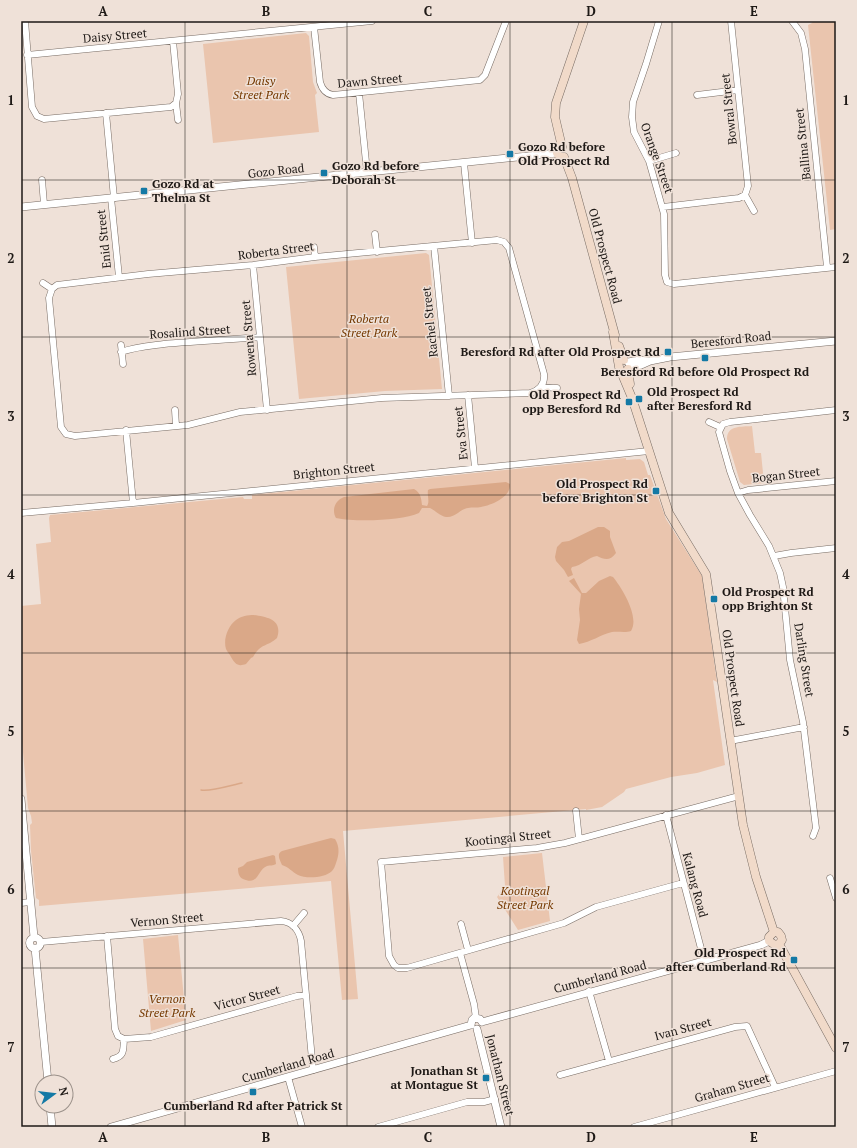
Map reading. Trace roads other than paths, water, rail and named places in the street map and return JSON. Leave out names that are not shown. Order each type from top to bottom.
[{"type":"main road","name":"Old Prospect Road","points":[[584,21],[556,104],[555,117],[561,152],[572,178],[613,332],[625,365],[632,398],[670,513],[706,574],[730,741],[747,843],[774,932]]},
{"type":"main road","points":[[774,932],[778,932],[781,936],[782,940],[779,944],[772,944],[769,941],[769,937],[774,932]]},
{"type":"main road","points":[[779,944],[836,1048]]},
{"type":"street","points":[[24,21],[32,107],[35,119],[166,108],[171,107],[176,103]]},
{"type":"street","points":[[290,21],[291,29]]},
{"type":"street","name":"Daisy Street","points":[[27,55],[372,21]]},
{"type":"street","name":"Dawn Street","points":[[314,27],[320,82],[324,90],[334,95],[484,81],[506,21]]},
{"type":"street","name":"Orange Street","points":[[659,21],[633,102],[632,117],[634,132],[649,161],[663,207],[665,219],[664,276],[666,284],[836,266]]},
{"type":"street","name":"Bowral Street","points":[[731,21],[748,186],[745,196]]},
{"type":"street","name":"Ballina Street","points":[[792,21],[801,33],[805,49],[827,267]]},
{"type":"street","points":[[173,41],[178,94],[176,103],[178,120]]},
{"type":"street","points":[[697,95],[738,90]]},
{"type":"street","points":[[359,93],[367,172]]},
{"type":"street","name":"Enid Street","points":[[106,113],[119,277]]},
{"type":"street","name":"Gozo Road","points":[[21,206],[464,163],[561,152]]},
{"type":"street","points":[[649,161],[676,153]]},
{"type":"street","points":[[464,163],[472,243]]},
{"type":"street","points":[[42,180],[44,204]]},
{"type":"street","points":[[663,207],[745,196],[754,211]]},
{"type":"street","points":[[375,234],[377,252]]},
{"type":"street","name":"Roberta Street","points":[[52,289],[60,284],[119,277],[497,240],[506,241],[544,374],[544,381],[541,387]]},
{"type":"street","name":"Rachel Street","points":[[434,246],[449,396]]},
{"type":"street","points":[[314,247],[315,257]]},
{"type":"street","name":"Rowena Street","points":[[253,265],[267,410]]},
{"type":"street","points":[[44,283],[52,289],[49,298],[60,425],[66,434],[75,436],[191,424],[240,412],[382,398],[530,393],[541,387],[557,388]]},
{"type":"street","name":"Rosalind Street","points":[[123,364],[121,349],[260,337]]},
{"type":"street","name":"Beresford Road","points":[[625,365],[640,360],[650,361],[670,357],[836,341]]},
{"type":"street","name":"Eva Street","points":[[468,395],[475,468]]},
{"type":"street","points":[[175,410],[176,426]]},
{"type":"street","points":[[709,422],[720,427],[724,423],[730,422],[836,410]]},
{"type":"street","name":"Darling Street","points":[[720,427],[719,434],[738,493],[769,546],[774,556],[782,581],[790,660],[804,727],[816,828],[814,836]]},
{"type":"street","points":[[126,430],[133,503]]},
{"type":"street","name":"Brighton Street","points":[[21,513],[649,451]]},
{"type":"street","name":"Bogan Street","points":[[738,493],[748,490],[836,481]]},
{"type":"street","points":[[774,556],[836,548]]},
{"type":"street","points":[[730,741],[804,727]]},
{"type":"street","name":"Kootingal Street","points":[[395,966],[389,956],[381,862],[538,848],[565,843],[739,796]]},
{"type":"street","points":[[21,800],[34,937]]},
{"type":"street","points":[[576,811],[578,839]]},
{"type":"street","name":"Kalang Road","points":[[666,815],[704,960]]},
{"type":"street","points":[[830,878],[836,898]]},
{"type":"street","points":[[391,973],[395,966],[407,968],[460,953],[564,923],[596,907],[683,883]]},
{"type":"street","points":[[21,903],[30,902]]},
{"type":"street","points":[[304,913],[293,926],[301,941],[313,1070]]},
{"type":"street","name":"Vernon Street","points":[[41,942],[281,921],[287,922],[293,926]]},
{"type":"street","points":[[461,924],[468,950]]},
{"type":"street","points":[[107,936],[115,1029],[118,1036],[124,1039],[122,1055],[113,1059]]},
{"type":"street","points":[[34,937],[38,938],[41,942],[40,946],[35,948]]},
{"type":"street","points":[[34,937],[30,940],[30,944],[33,948],[35,948],[47,1074]]},
{"type":"street","name":"Cumberland Road","points":[[479,1020],[761,945],[769,941]]},
{"type":"street","points":[[460,953],[481,1027],[474,1027]]},
{"type":"street","points":[[590,991],[609,1061]]},
{"type":"street","name":"Victor Street","points":[[124,1039],[154,1036],[297,996],[306,995]]},
{"type":"street","name":"Ivan Street","points":[[560,1075],[735,1027],[746,1026],[776,1087]]},
{"type":"street","name":"Cumberland Road","points":[[111,1127],[313,1070],[474,1027]]},
{"type":"street","name":"Jonathan Street","points":[[474,1027],[495,1099],[501,1127]]},
{"type":"street","name":"Graham Street","points":[[634,1127],[836,1071]]},
{"type":"street","points":[[288,1077],[302,1127]]},
{"type":"street","points":[[378,1127],[467,1102],[484,1102],[495,1099]]},
{"type":"street","points":[[51,1114],[52,1127]]},
{"type":"waterway","points":[[201,790],[215,789],[242,783]]},
{"type":"place","name":"Gozo Rd before Old Prospect Rd","points":[[510,154]]},
{"type":"place","name":"Gozo Rd before Deborah St","points":[[324,173]]},
{"type":"place","name":"Gozo Rd at Thelma St","points":[[144,191]]},
{"type":"place","name":"Beresford Rd after Old Prospect Rd","points":[[668,352]]},
{"type":"place","name":"Beresford Rd before Old Prospect Rd","points":[[705,358]]},
{"type":"place","name":"Old Prospect Rd after Beresford Rd","points":[[639,399]]},
{"type":"place","name":"Old Prospect Rd opp Beresford Rd","points":[[629,402]]},
{"type":"place","name":"Old Prospect Rd before Brighton St","points":[[656,491]]},
{"type":"place","name":"Old Prospect Rd opp Brighton St","points":[[714,599]]},
{"type":"place","name":"Old Prospect Rd after Cumberland Rd","points":[[794,960]]},
{"type":"place","name":"Jonathan St at Montague St","points":[[486,1078]]},
{"type":"place","name":"Cumberland Rd after Patrick St","points":[[253,1092]]},
{"type":"park label","name":"Daisy Street Park","points":[[261,88]]},
{"type":"park label","name":"Roberta Street Park","points":[[369,326]]},
{"type":"park label","name":"Kootingal Street Park","points":[[525,898]]},
{"type":"park label","name":"Vernon Street Park","points":[[167,1006]]}]
